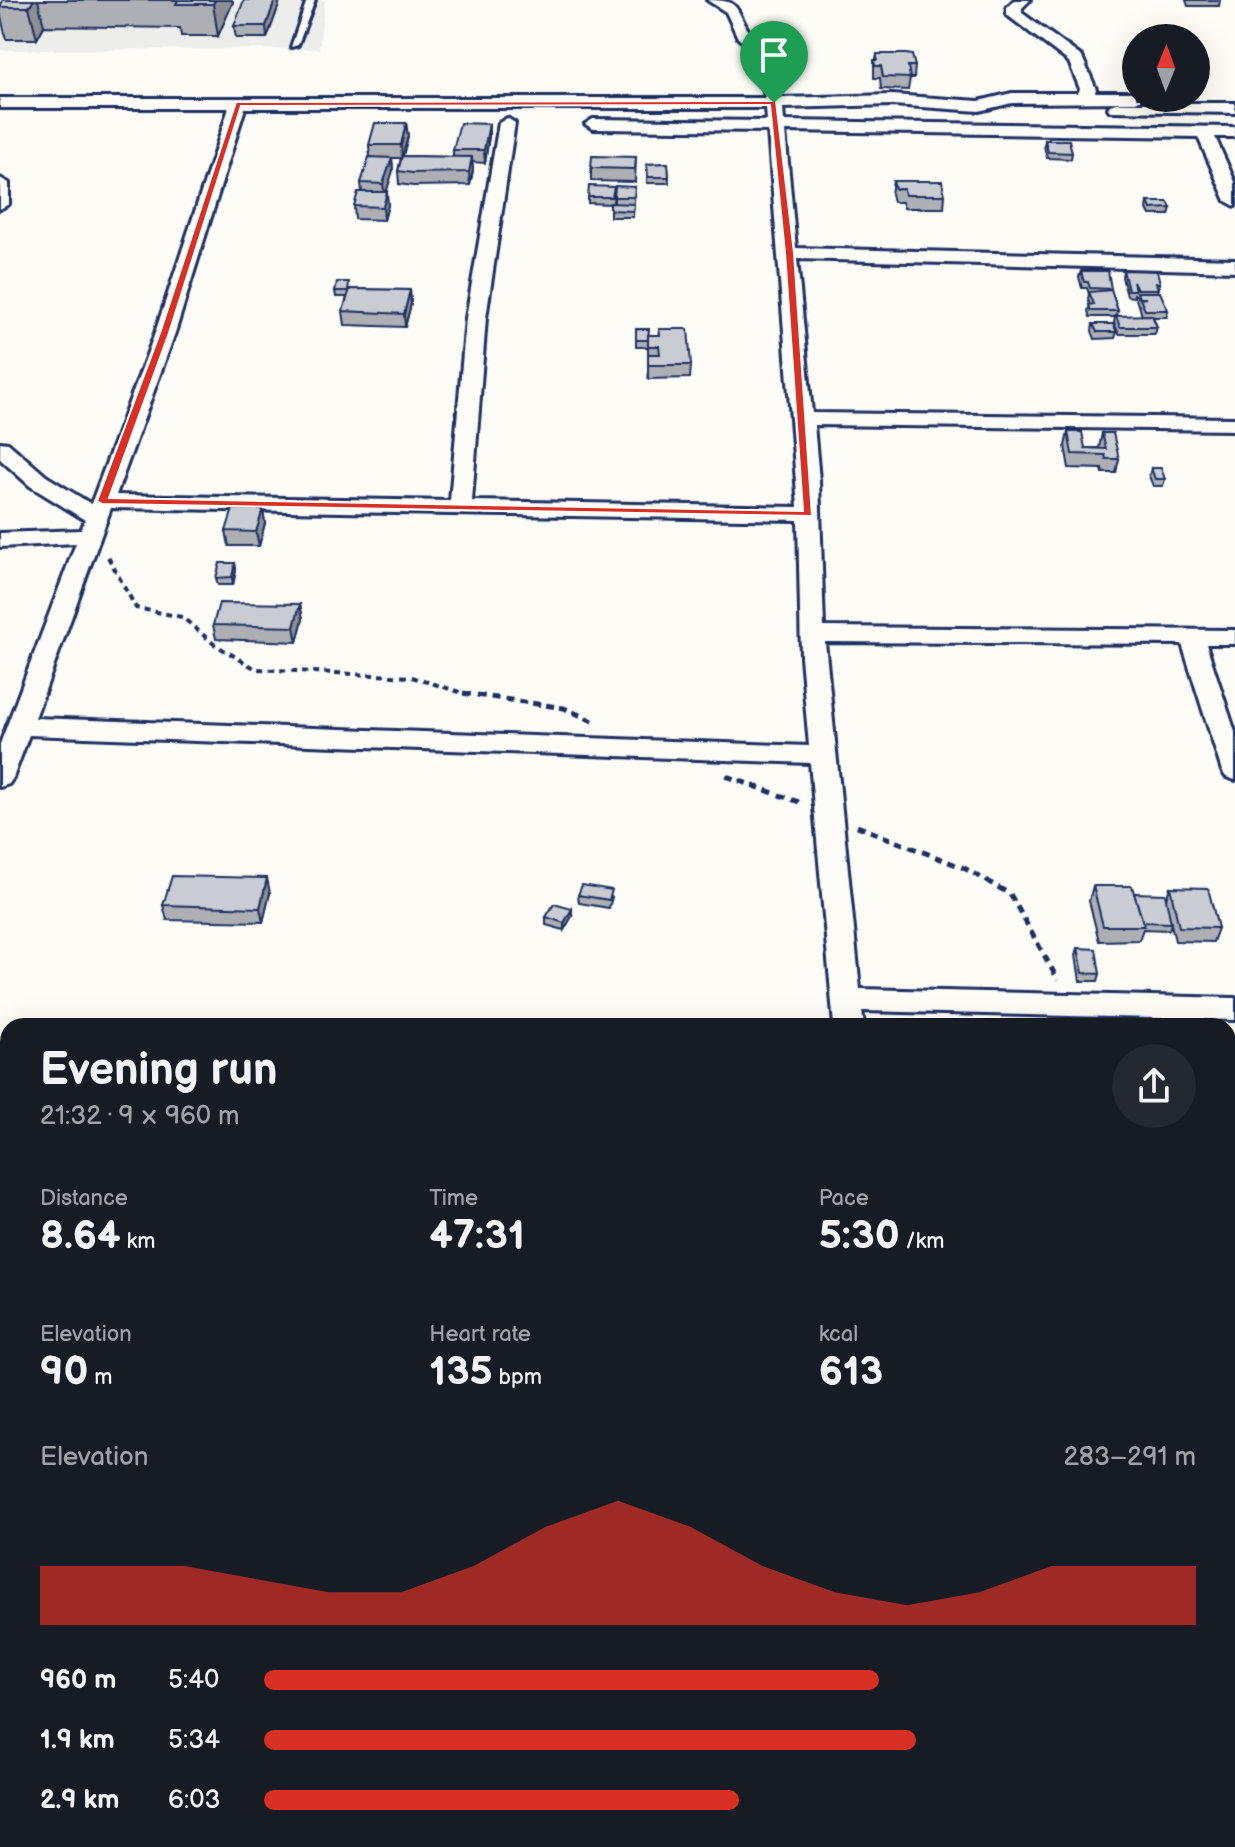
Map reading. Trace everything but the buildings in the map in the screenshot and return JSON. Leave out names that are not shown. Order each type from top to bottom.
[{"type":"street","points":[[714,0],[732,9],[743,35],[767,54],[773,82],[790,253],[809,514],[812,634],[848,1013],[1235,1009]]},
{"type":"street","points":[[1023,0],[1014,7],[1015,15],[1076,60],[1088,89],[1084,98]]},
{"type":"street","points":[[1210,94],[1235,93]]},
{"type":"street","points":[[979,106],[1012,98],[1122,97]]},
{"type":"street","points":[[570,124],[774,115],[892,100],[979,106],[1235,108]]},
{"type":"street","points":[[0,103],[236,112],[339,121]]},
{"type":"street","points":[[0,778],[165,333],[236,112]]},
{"type":"street","points":[[0,117],[236,112],[774,115],[1235,132]]},
{"type":"street","points":[[461,507],[476,318],[507,123]]},
{"type":"street","points":[[1204,132],[1235,201]]},
{"type":"street","points":[[0,183],[0,204]]},
{"type":"street","points":[[790,253],[1235,265]]},
{"type":"street","points":[[802,419],[1235,424]]},
{"type":"street","points":[[0,448],[38,481],[96,518]]},
{"type":"street","points":[[0,540],[96,518],[461,507],[809,514]]},
{"type":"street","points":[[812,634],[1235,637]]},
{"type":"street","points":[[1192,637],[1235,771]]},
{"type":"street","points":[[19,726],[822,755]]},
{"type":"lane","points":[[294,45],[311,7],[311,0]]},
{"type":"shaded area","points":[[0,0],[325,0],[319,49],[0,50]]},
{"type":"route","points":[[774,103],[790,253],[809,514],[102,501],[165,333],[238,104],[774,103]]}]
